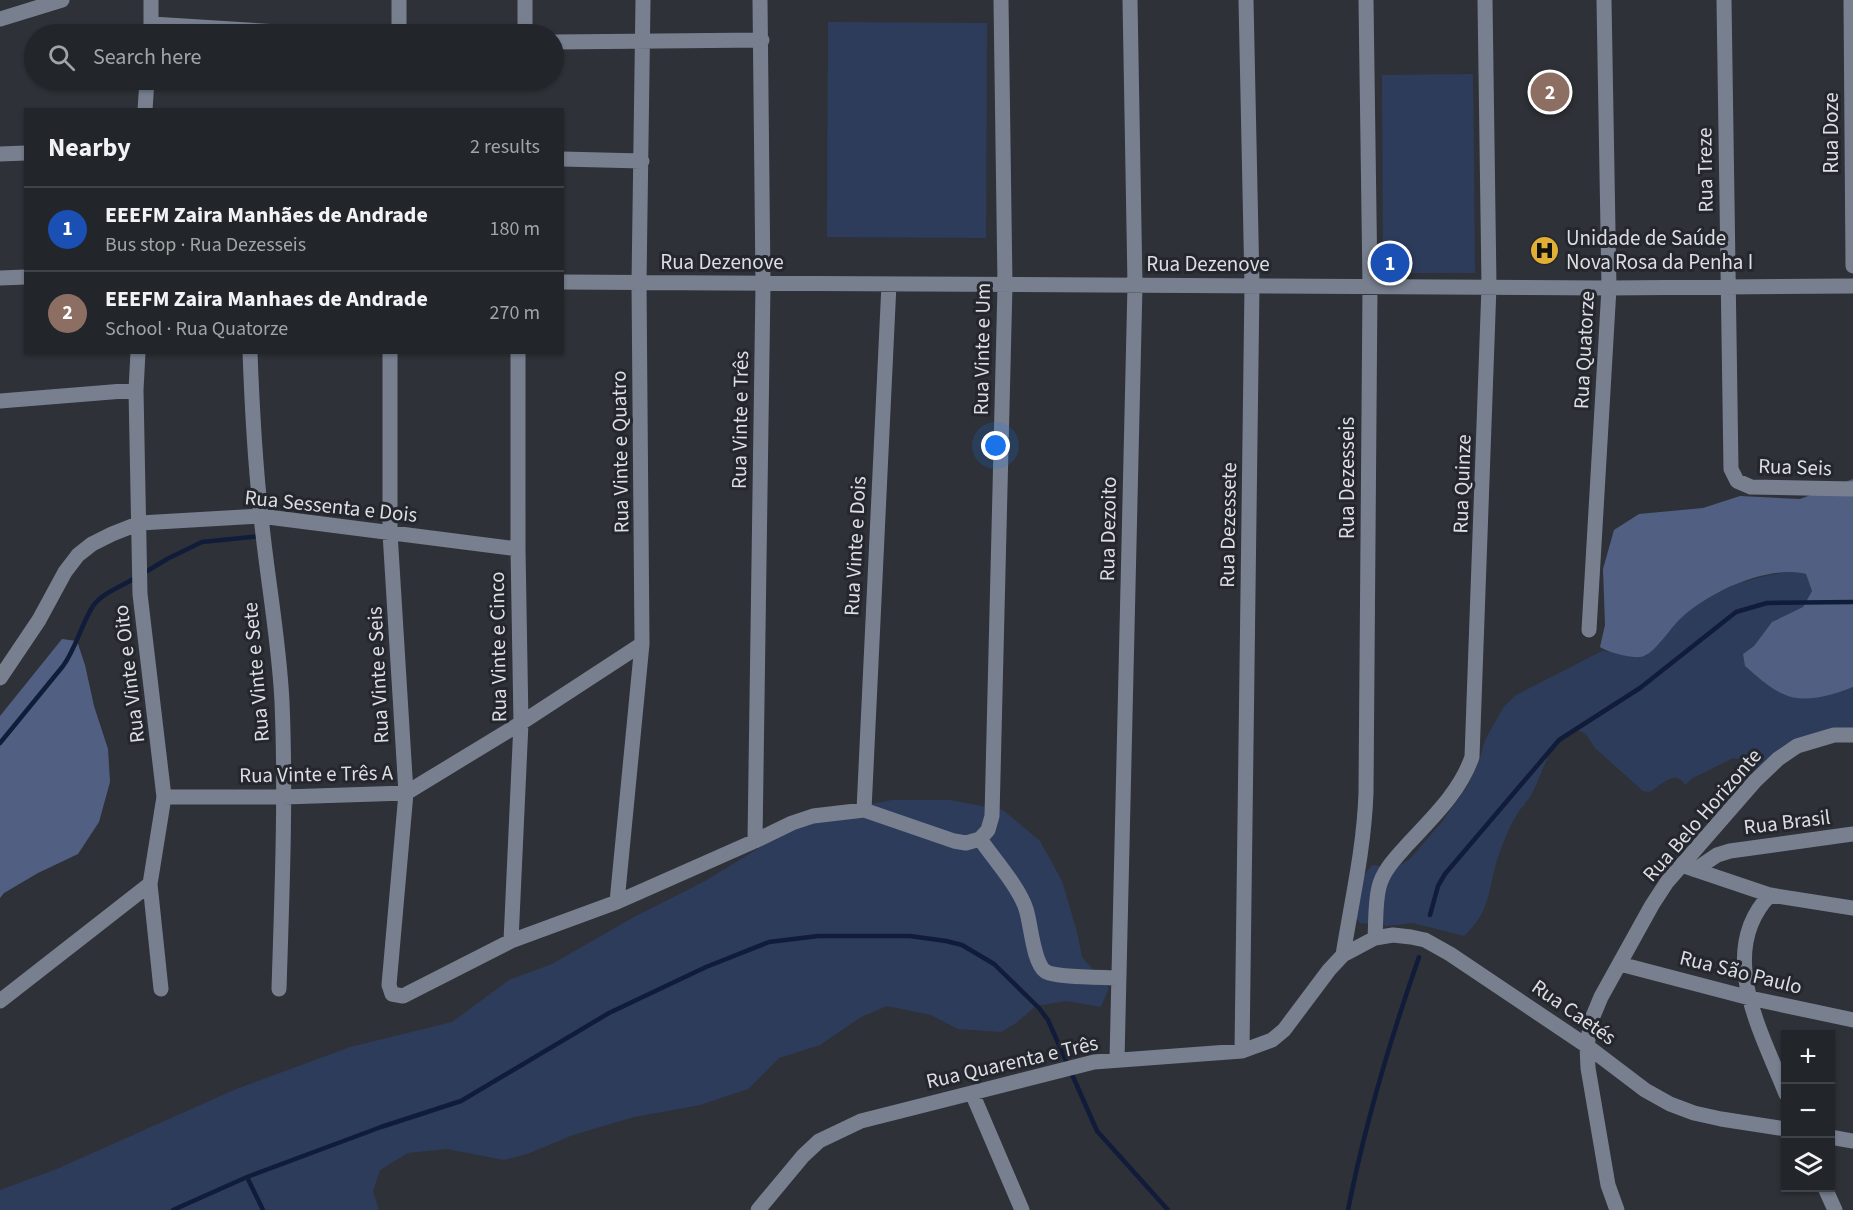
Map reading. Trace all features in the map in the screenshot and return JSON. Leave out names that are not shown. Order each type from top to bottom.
[{"type":"street","points":[[0,19],[62,0]]},
{"type":"street","points":[[151,0],[152,24]]},
{"type":"street","points":[[399,0],[399,24]]},
{"type":"street","points":[[525,0],[525,24]]},
{"type":"street","name":"Rua Vinte e Quatro","points":[[617,902],[642,644],[639,283],[643,0]]},
{"type":"street","name":"Rua Vinte e Três","points":[[755,842],[763,284],[760,0]]},
{"type":"street","name":"Rua Vinte e Um","points":[[980,839],[988,830],[992,816],[1005,285],[1001,0]]},
{"type":"street","name":"Rua Dezoito","points":[[1117,1060],[1135,285],[1130,0]]},
{"type":"street","name":"Rua Dezessete","points":[[1242,1051],[1252,285],[1246,0]]},
{"type":"street","name":"Rua Dezesseis","points":[[1343,955],[1365,829],[1370,286],[1366,0]]},
{"type":"street","name":"Rua Quinze","points":[[1376,938],[1376,902],[1379,885],[1388,867],[1455,792],[1466,774],[1472,757],[1489,286],[1485,0]]},
{"type":"street","name":"Rua Quatorze","points":[[1589,630],[1608,288],[1604,0]]},
{"type":"street","name":"Rua Treze","points":[[1724,0],[1731,469],[1737,481]]},
{"type":"street","name":"Rua Doze","points":[[1851,0],[1853,266]]},
{"type":"street","points":[[564,42],[762,40]]},
{"type":"street","points":[[145,108],[146,90]]},
{"type":"street","points":[[0,154],[24,153]]},
{"type":"street","points":[[564,159],[642,160]]},
{"type":"street","points":[[0,278],[24,277]]},
{"type":"street","name":"Rua Dezenove","points":[[564,282],[1608,288],[1853,286]]},
{"type":"street","name":"Rua Vinte e Dois","points":[[864,810],[889,284]]},
{"type":"street","name":"Rua Vinte e Oito","points":[[138,354],[136,390],[141,594],[164,796],[150,884],[161,989]]},
{"type":"street","name":"Rua Vinte e Sete","points":[[249,354],[261,516],[279,662],[284,797],[279,989]]},
{"type":"street","name":"Rua Vinte e Seis","points":[[390,354],[390,532],[406,793],[389,990],[392,994],[403,996],[511,941]]},
{"type":"street","name":"Rua Vinte e Cinco","points":[[511,941],[521,723],[518,354]]},
{"type":"street","points":[[0,401],[136,390]]},
{"type":"street","name":"Rua Seis","points":[[1737,481],[1751,487],[1853,489]]},
{"type":"street","name":"Rua Sessenta e Dois","points":[[0,678],[39,620],[65,572],[78,555],[112,534],[140,523],[261,516],[518,549]]},
{"type":"street","name":"Rua Vinte e Três A","points":[[164,796],[284,797],[406,793],[521,723],[642,644]]},
{"type":"street","name":"Rua Belo Horizonte","points":[[1617,1210],[1608,1185],[1588,1068],[1587,1046],[1595,1013],[1652,905],[1688,867],[1755,781],[1778,759],[1797,746],[1834,735],[1853,735]]},
{"type":"street","points":[[511,941],[617,902],[755,842],[792,823],[813,816],[864,810],[954,841],[966,843],[980,839],[1026,909],[1038,962],[1045,971],[1056,975],[1119,978]]},
{"type":"street","name":"Rua Brasil","points":[[1688,867],[1730,850],[1853,834]]},
{"type":"street","points":[[1688,867],[1770,895],[1853,908]]},
{"type":"street","points":[[0,1001],[150,884]]},
{"type":"street","points":[[1770,895],[1753,917],[1744,949],[1745,977],[1759,1026],[1781,1084]]},
{"type":"street","name":"Rua Caetés","points":[[1343,955],[1376,938],[1393,935],[1425,940],[1485,976],[1587,1046],[1645,1090],[1670,1104],[1694,1113],[1721,1119],[1781,1128]]},
{"type":"street","name":"Rua Quarenta e Três","points":[[758,1210],[804,1156],[819,1142],[861,1121],[1068,1067],[1117,1060],[1242,1051],[1272,1040],[1284,1030],[1343,955]]},
{"type":"street","name":"Rua São Paulo","points":[[1620,964],[1750,998],[1853,1020]]},
{"type":"street","points":[[972,1093],[1022,1210]]},
{"type":"street","points":[[1835,1138],[1853,1142]]},
{"type":"street","points":[[1827,1192],[1835,1210]]},
{"type":"shaded area","points":[[828,22],[987,23],[986,238],[827,237]]},
{"type":"shaded area","points":[[1473,74],[1475,273],[1383,273],[1382,75]]},
{"type":"shaded area","points":[[1853,479],[1853,687],[1818,697],[1791,697],[1763,682],[1745,666],[1743,654],[1754,646],[1772,622],[1803,607],[1812,591],[1806,574],[1774,573],[1738,583],[1721,591],[1679,620],[1653,650],[1644,656],[1621,655],[1600,647],[1605,625],[1603,569],[1614,530],[1639,514],[1703,508],[1740,496],[1800,499]]},
{"type":"shaded area","points":[[1796,571],[1806,574],[1812,591],[1803,607],[1772,622],[1754,646],[1743,654],[1745,666],[1784,695],[1816,697],[1853,687],[1853,728],[1760,768],[1750,770],[1744,760],[1733,758],[1691,779],[1685,785],[1681,780],[1673,778],[1650,792],[1643,791],[1595,748],[1586,734],[1575,729],[1558,741],[1547,758],[1535,788],[1519,811],[1504,840],[1484,909],[1473,927],[1464,936],[1413,923],[1387,926],[1360,923],[1353,915],[1362,878],[1372,865],[1395,868],[1410,859],[1441,823],[1468,785],[1480,759],[1485,740],[1503,708],[1516,695],[1602,651],[1646,656],[1681,617],[1707,598],[1750,580]]},
{"type":"shaded area","points":[[62,639],[77,641],[108,749],[110,782],[99,822],[78,854],[38,873],[4,893],[0,898],[0,716]]},
{"type":"shaded area","points":[[892,800],[950,800],[1003,810],[1040,841],[1062,881],[1082,957],[1109,988],[1101,1007],[1067,1001],[1036,1006],[1001,1032],[958,1029],[931,1015],[887,1006],[861,1017],[820,1045],[779,1058],[748,1089],[700,1105],[634,1117],[573,1135],[530,1153],[504,1160],[447,1149],[408,1153],[380,1170],[373,1191],[379,1210],[0,1210],[0,1190],[59,1168],[234,1090],[350,1047],[452,1022],[509,980],[552,964],[634,917],[705,881],[813,815]]},
{"type":"waterway","points":[[144,573],[202,542],[260,536]]},
{"type":"waterway","points":[[0,743],[63,666],[97,601],[137,577]]},
{"type":"waterway","points":[[1430,915],[1438,886],[1445,874],[1559,740],[1640,688],[1736,612],[1767,603],[1853,602]]},
{"type":"waterway","points":[[173,1210],[247,1177],[381,1127],[461,1101],[609,1013],[706,967],[769,942],[818,936],[910,936],[946,941],[962,945],[994,964],[1039,1008],[1048,1020],[1097,1131],[1168,1210]]},
{"type":"waterway","points":[[1348,1210],[1379,1082],[1419,957]]},
{"type":"waterway","points":[[247,1177],[263,1210]]},
{"type":"place","name":"EEEFM Zaira Manhaes de Andrade","points":[[1550,92]]},
{"type":"place","name":"Unidade de Saúde Nova Rosa da Penha I","points":[[1545,250]]},
{"type":"place","name":"EEEFM Zaira Manhães de Andrade","points":[[1390,263]]}]
